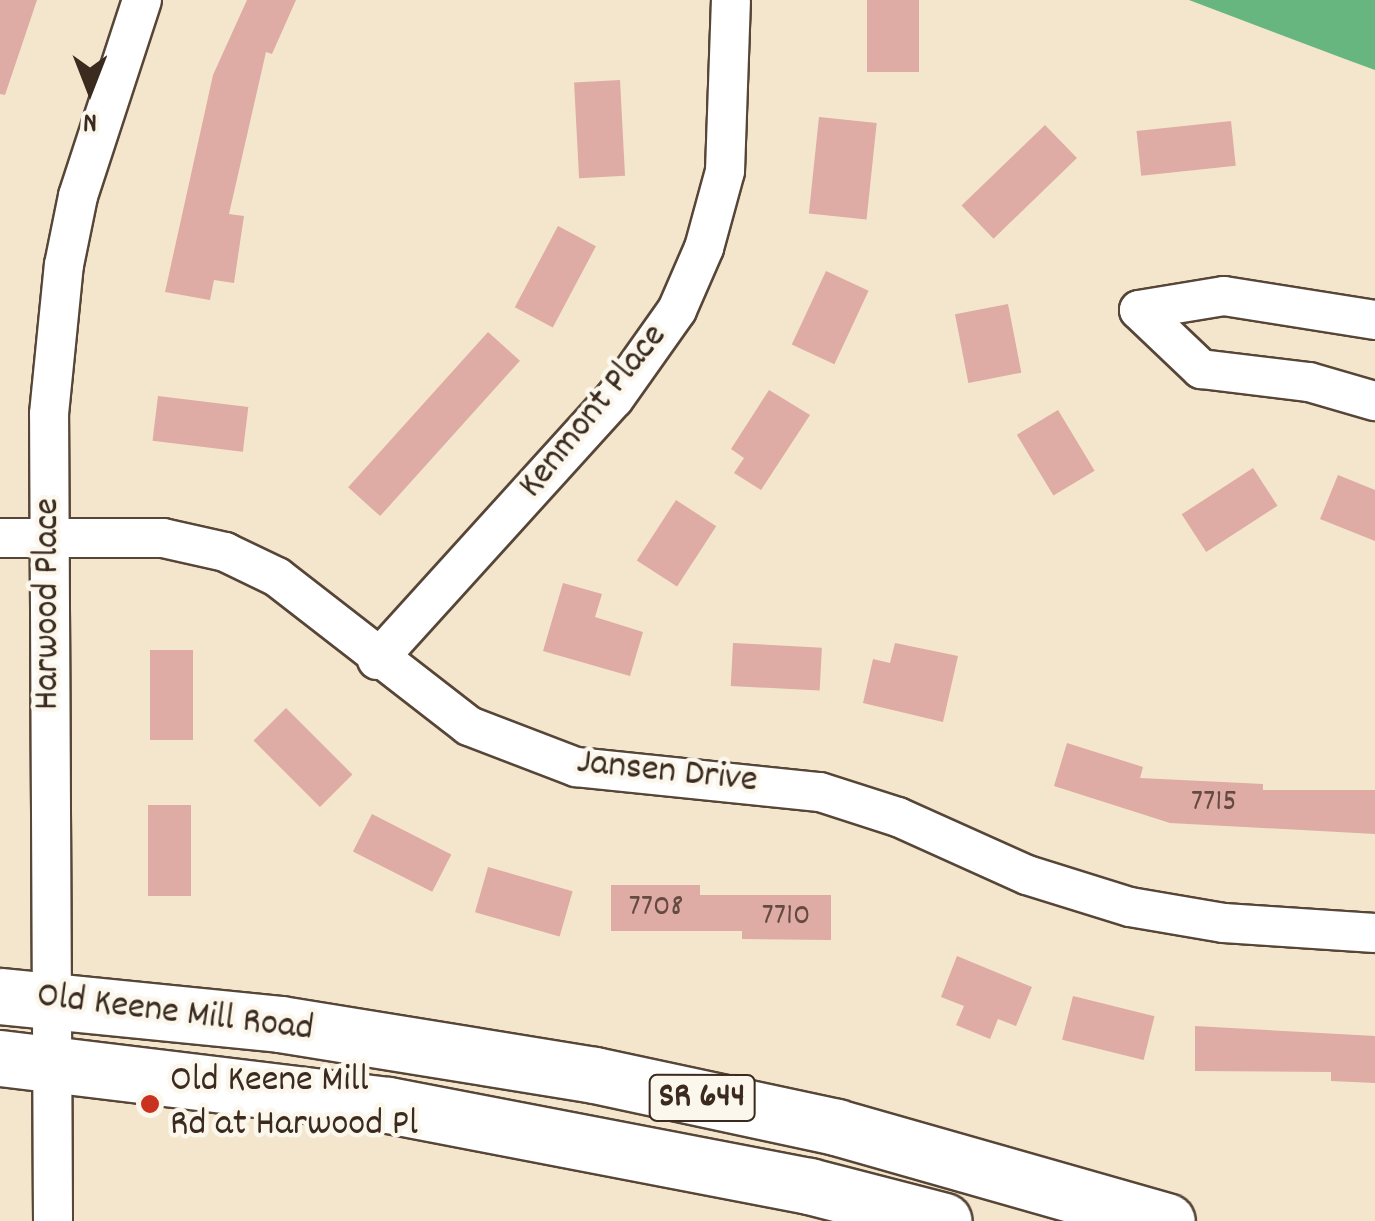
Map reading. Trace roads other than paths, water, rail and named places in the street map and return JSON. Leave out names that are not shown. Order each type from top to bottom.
[{"type":"main road","name":"Old Keene Mill Road","points":[[26,997],[280,1024],[594,1075],[856,1132],[1167,1221]]},
{"type":"main road","name":"Old Keene Mill Road","points":[[24,1060],[252,1086],[552,1134],[944,1221]]},
{"type":"street","name":"Harwood Place","points":[[52,1221],[24,1060],[48,538],[49,414],[64,266],[78,196],[142,0]]},
{"type":"street","name":"Kenmont Place","points":[[378,660],[614,399],[677,310],[704,248],[724,171],[732,1]]},
{"type":"street","points":[[1375,320],[1224,296],[1139,310],[1201,369],[1309,382],[1375,401]]},
{"type":"street","name":"Jansen Drive","points":[[0,538],[163,538],[225,552],[277,576],[378,660],[469,726],[576,767],[820,792],[898,817],[1027,876],[1130,907],[1224,923],[1375,933]]},
{"type":"place","name":"Old Keene Mill Rd at Harwood Pl","points":[[150,1104]]}]
